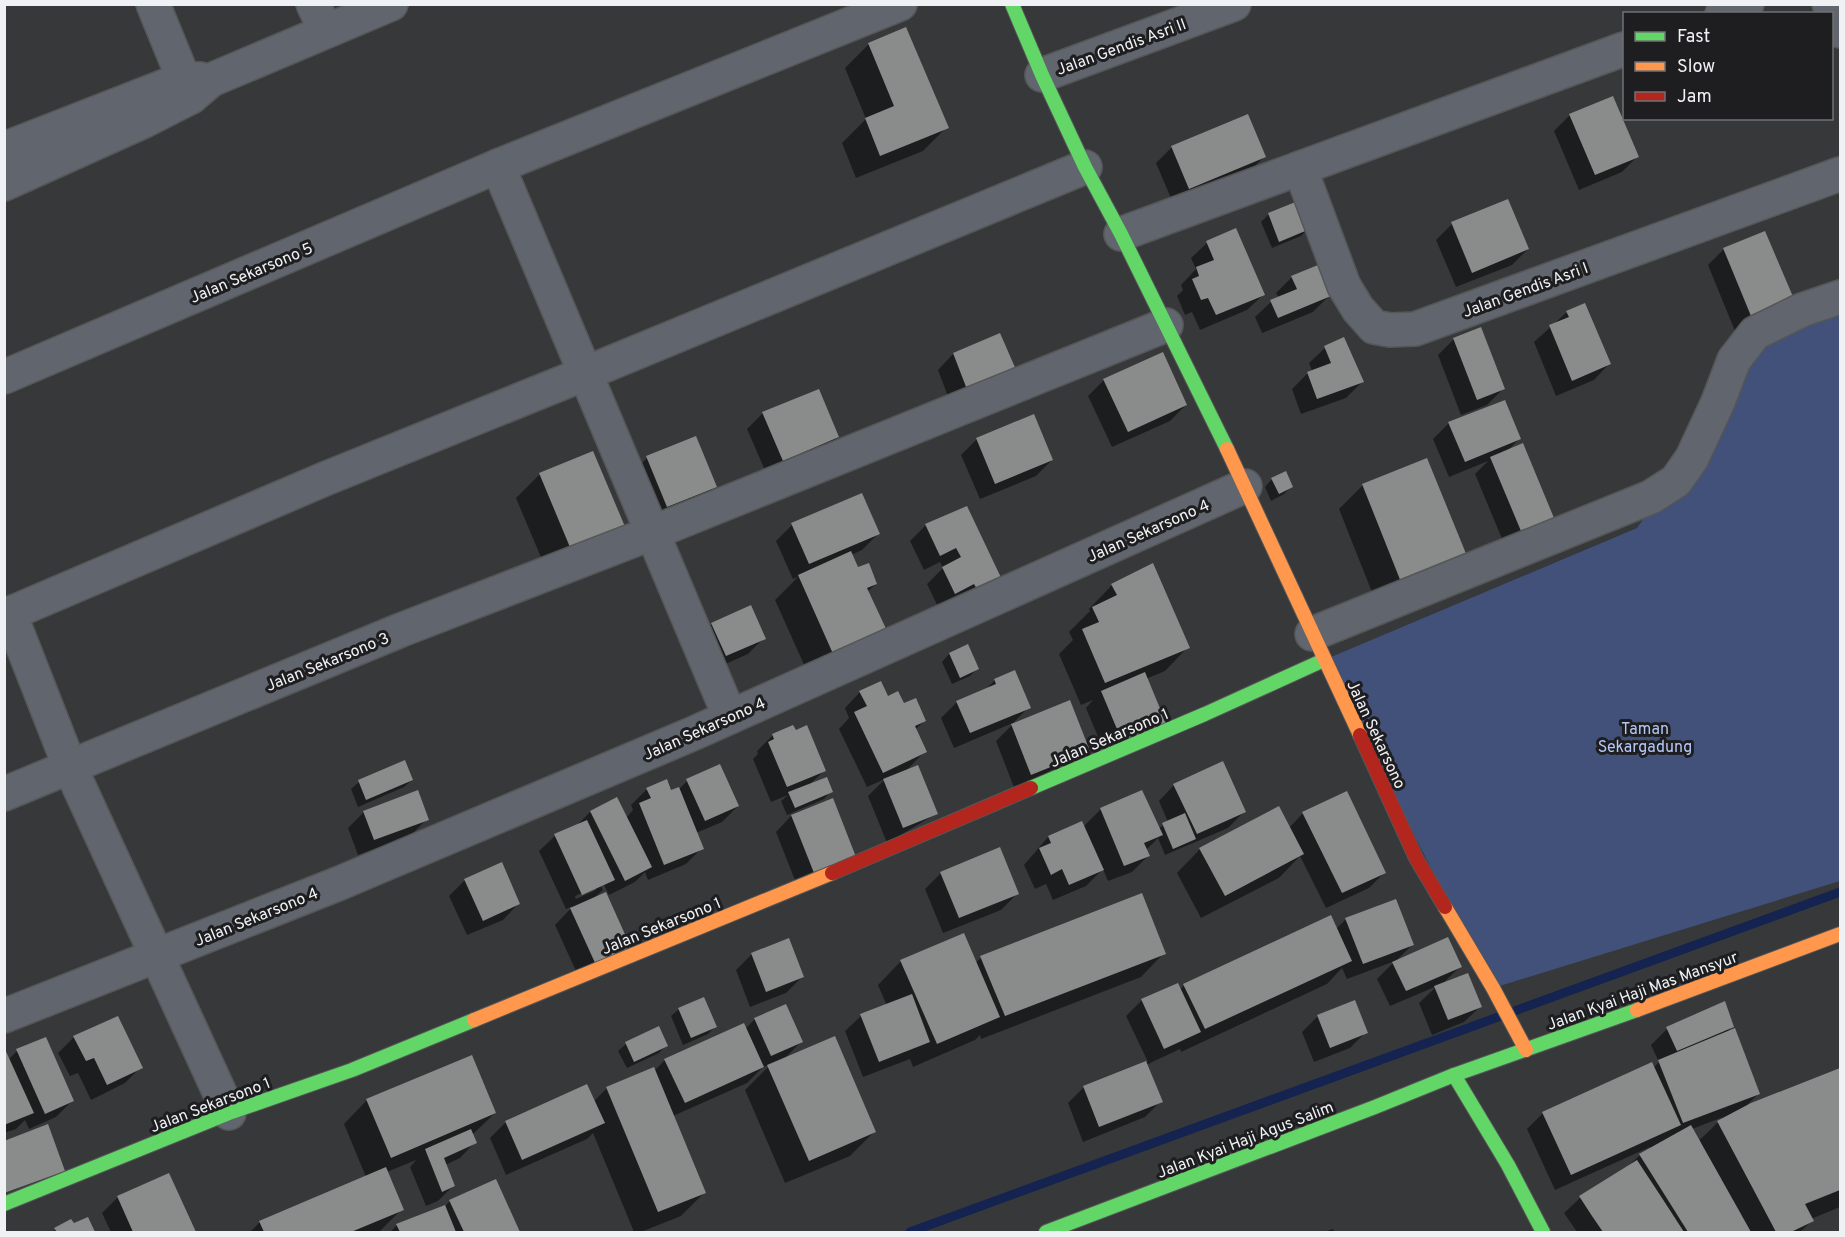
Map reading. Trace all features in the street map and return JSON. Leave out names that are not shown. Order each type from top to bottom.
[{"type":"street","points":[[153,4],[195,85]]},
{"type":"street","points":[[4,184],[20,154],[144,121],[195,85],[256,62],[320,18],[391,4]]},
{"type":"street","name":"Jalan Sekarsono 5","points":[[4,377],[498,166],[900,4]]},
{"type":"street","name":"Jalan Sekarsono","points":[[1012,4],[1085,167],[1121,234],[1245,486],[1416,858],[1493,988],[1526,1050]]},
{"type":"street","name":"Jalan Gendis Asri II","points":[[1042,75],[1234,4]]},
{"type":"street","points":[[1727,12],[1747,4]]},
{"type":"street","points":[[1833,14],[1840,31]]},
{"type":"street","points":[[1121,234],[1623,49]]},
{"type":"street","points":[[498,166],[730,717]]},
{"type":"street","points":[[229,1113],[70,767],[7,615],[327,478],[1085,167]]},
{"type":"street","name":"Jalan Gendis Asri I","points":[[1300,168],[1344,286],[1358,309],[1374,327],[1389,330],[1415,329],[1840,174]]},
{"type":"street","points":[[1318,647],[1651,497],[1676,481],[1696,449],[1734,360],[1755,333],[1802,310],[1840,297]]},
{"type":"street","name":"Jalan Sekarsono 3","points":[[4,794],[401,630],[652,533],[1166,326]]},
{"type":"street","name":"Jalan Sekarsono 4","points":[[4,1016],[351,878],[730,717],[1245,486]]},
{"type":"street","name":"Jalan Sekarsono 1","points":[[4,1204],[229,1113],[352,1070],[871,857],[1205,714],[1318,647]]},
{"type":"street","name":"Jalan Kyai Haji Mas Mansyur","points":[[1454,1075],[1840,934]]},
{"type":"street","points":[[1454,1075],[1508,1165],[1544,1233]]},
{"type":"street","name":"Jalan Kyai Haji Agus Salim","points":[[1046,1233],[1454,1075]]},
{"type":"green space","name":"Taman Sekargadung","points":[[1840,300],[1840,881],[1493,988],[1324,660],[1637,528],[1783,319]]},
{"type":"building","points":[[906,27],[949,128],[880,156],[865,118],[894,106],[868,43]]},
{"type":"building","points":[[1613,96],[1639,157],[1595,175],[1569,114]]},
{"type":"building","points":[[1248,114],[1266,157],[1189,189],[1171,146]]},
{"type":"building","points":[[1508,199],[1529,249],[1472,273],[1451,222]]},
{"type":"building","points":[[1298,201],[1310,229],[1279,242],[1268,213]]},
{"type":"building","points":[[1236,228],[1265,295],[1216,315],[1208,298],[1201,300],[1192,279],[1199,276],[1196,267],[1214,260],[1206,241]]},
{"type":"building","points":[[1765,231],[1794,299],[1751,316],[1723,248]]},
{"type":"building","points":[[1318,265],[1331,296],[1278,318],[1270,300],[1297,289],[1291,276]]},
{"type":"building","points":[[1585,303],[1611,364],[1572,381],[1549,325],[1569,317],[1566,311]]},
{"type":"building","points":[[1481,327],[1505,389],[1477,400],[1453,338]]},
{"type":"building","points":[[1000,333],[1017,372],[968,392],[953,353]]},
{"type":"building","points":[[1344,337],[1364,382],[1317,399],[1307,372],[1331,363],[1324,346]]},
{"type":"building","points":[[1163,352],[1187,405],[1128,432],[1103,379]]},
{"type":"building","points":[[819,389],[839,437],[783,461],[762,412]]},
{"type":"building","points":[[1505,400],[1521,439],[1465,462],[1448,422]]},
{"type":"building","points":[[1034,414],[1053,460],[995,484],[976,438]]},
{"type":"building","points":[[696,436],[717,487],[667,507],[646,456]]},
{"type":"building","points":[[1523,443],[1554,518],[1521,531],[1490,457]]},
{"type":"building","points":[[593,451],[626,529],[572,552],[539,473]]},
{"type":"building","points":[[1427,458],[1469,561],[1403,587],[1362,484]]},
{"type":"building","points":[[1286,471],[1293,487],[1279,494],[1271,478]]},
{"type":"building","points":[[862,493],[880,534],[809,564],[791,523]]},
{"type":"building","points":[[967,506],[1005,586],[978,591],[974,584],[955,594],[942,567],[961,557],[956,548],[940,556],[925,524]]},
{"type":"building","points":[[851,551],[858,567],[869,563],[877,584],[867,588],[888,633],[834,656],[798,575]]},
{"type":"building","points":[[1153,563],[1190,648],[1105,683],[1082,629],[1099,622],[1092,607],[1117,595],[1111,584]]},
{"type":"building","points":[[751,605],[766,639],[726,656],[711,623]]},
{"type":"building","points":[[968,644],[979,669],[960,678],[949,653]]},
{"type":"building","points":[[1015,670],[1031,708],[970,733],[956,701],[996,684],[994,679]]},
{"type":"building","points":[[1145,672],[1166,723],[1122,741],[1101,691]]},
{"type":"building","points":[[881,681],[888,696],[898,691],[904,703],[916,698],[926,721],[915,726],[927,752],[883,773],[854,712],[867,706],[859,691]]},
{"type":"building","points":[[1070,700],[1090,751],[1031,775],[1011,724]]},
{"type":"building","points":[[793,725],[796,730],[807,725],[826,771],[787,787],[768,742],[774,739],[772,734]]},
{"type":"building","points":[[405,760],[413,780],[366,800],[358,780]]},
{"type":"building","points":[[1223,761],[1246,812],[1197,834],[1173,784]]},
{"type":"building","points":[[720,764],[739,806],[705,821],[686,779]]},
{"type":"building","points":[[918,765],[938,814],[903,828],[883,779]]},
{"type":"building","points":[[827,777],[833,792],[795,808],[788,792]]},
{"type":"building","points":[[667,779],[671,790],[679,787],[704,849],[664,865],[639,803],[651,798],[646,788]]},
{"type":"building","points":[[418,790],[429,820],[374,840],[363,811]]},
{"type":"building","points":[[1142,790],[1163,835],[1144,843],[1150,856],[1124,866],[1100,808]]},
{"type":"building","points":[[1347,791],[1386,873],[1342,893],[1302,812]]},
{"type":"building","points":[[617,797],[652,867],[625,881],[590,811]]},
{"type":"building","points":[[833,798],[856,857],[814,873],[791,815]]},
{"type":"building","points":[[1279,806],[1304,854],[1225,896],[1199,848]]},
{"type":"building","points":[[1185,813],[1196,839],[1173,849],[1162,823]]},
{"type":"building","points":[[587,820],[615,880],[582,895],[554,834]]},
{"type":"building","points":[[1082,821],[1104,870],[1069,885],[1062,869],[1051,875],[1039,848],[1051,843],[1048,836]]},
{"type":"building","points":[[1000,847],[1019,894],[959,918],[940,872]]},
{"type":"building","points":[[502,862],[520,904],[483,921],[464,879]]},
{"type":"building","points":[[606,892],[632,950],[596,965],[570,908]]},
{"type":"building","points":[[1142,893],[1166,954],[1005,1016],[980,956]]},
{"type":"building","points":[[1396,899],[1414,945],[1363,964],[1345,918]]},
{"type":"building","points":[[1331,915],[1352,961],[1205,1029],[1183,984]]},
{"type":"building","points":[[964,933],[1000,1017],[937,1044],[900,960]]},
{"type":"building","points":[[1448,937],[1462,967],[1406,991],[1392,962]]},
{"type":"building","points":[[789,938],[804,977],[766,992],[751,953]]},
{"type":"building","points":[[1468,973],[1482,1007],[1448,1020],[1434,986]]},
{"type":"building","points":[[1178,983],[1201,1032],[1164,1049],[1141,999]]},
{"type":"building","points":[[912,994],[930,1042],[879,1062],[860,1014]]},
{"type":"building","points":[[704,997],[717,1027],[691,1038],[678,1008]]},
{"type":"building","points":[[1355,1000],[1368,1033],[1330,1048],[1317,1015]]},
{"type":"building","points":[[1725,1001],[1734,1027],[1677,1051],[1666,1027]]},
{"type":"building","points":[[786,1004],[803,1042],[771,1056],[754,1018]]},
{"type":"building","points":[[118,1016],[143,1068],[107,1085],[94,1058],[86,1061],[73,1036]]},
{"type":"building","points":[[744,1023],[764,1067],[685,1103],[664,1059]]},
{"type":"building","points":[[659,1026],[668,1046],[634,1062],[625,1042]]},
{"type":"building","points":[[1735,1028],[1760,1094],[1683,1123],[1658,1060]]},
{"type":"building","points":[[835,1036],[876,1132],[809,1161],[767,1065]]},
{"type":"building","points":[[46,1037],[74,1101],[45,1114],[16,1049]]},
{"type":"building","points":[[4,1047],[34,1113],[4,1125]]},
{"type":"building","points":[[472,1055],[496,1113],[391,1158],[366,1099]]},
{"type":"building","points":[[1146,1061],[1163,1102],[1099,1127],[1083,1086]]},
{"type":"building","points":[[1652,1062],[1681,1125],[1571,1175],[1542,1112]]},
{"type":"building","points":[[654,1067],[706,1193],[658,1212],[606,1087]]},
{"type":"building","points":[[1840,1068],[1840,1190],[1805,1204],[1814,1221],[1791,1232],[1776,1232],[1717,1121],[1751,1103]]},
{"type":"building","points":[[587,1084],[605,1123],[522,1160],[505,1121]]},
{"type":"building","points":[[48,1124],[65,1171],[4,1193],[4,1141]]},
{"type":"building","points":[[1691,1125],[1751,1232],[1688,1232],[1639,1154]]},
{"type":"building","points":[[471,1129],[477,1143],[444,1158],[455,1186],[442,1192],[425,1149]]},
{"type":"building","points":[[1637,1160],[1684,1232],[1603,1232],[1592,1216],[1579,1196]]},
{"type":"building","points":[[386,1167],[404,1210],[351,1232],[264,1232],[259,1221]]},
{"type":"building","points":[[169,1173],[196,1232],[133,1232],[117,1196]]},
{"type":"building","points":[[496,1179],[520,1232],[464,1232],[449,1200]]},
{"type":"building","points":[[445,1205],[456,1232],[400,1232],[396,1224]]},
{"type":"building","points":[[88,1217],[95,1232],[57,1232],[54,1228],[71,1219],[74,1223]]},
{"type":"waterway","points":[[910,1232],[1840,892]]},
{"type":"traffic: fast","points":[[1012,4],[1085,167],[1121,234],[1227,449]]},
{"type":"traffic: fast","points":[[1031,788],[1205,714],[1324,660]]},
{"type":"traffic: fast","points":[[1046,1232],[1454,1075],[1637,1010]]},
{"type":"traffic: fast","points":[[4,1204],[229,1113],[352,1070],[474,1020]]},
{"type":"traffic: fast","points":[[1454,1075],[1508,1165],[1543,1232]]},
{"type":"traffic: slow","points":[[1227,449],[1360,735]]},
{"type":"traffic: slow","points":[[474,1020],[832,873]]},
{"type":"traffic: slow","points":[[1445,907],[1493,988],[1526,1050]]},
{"type":"traffic: slow","points":[[1637,1010],[1840,934]]},
{"type":"traffic: jam","points":[[1360,735],[1416,858],[1445,907]]},
{"type":"traffic: jam","points":[[832,873],[1031,788]]}]
